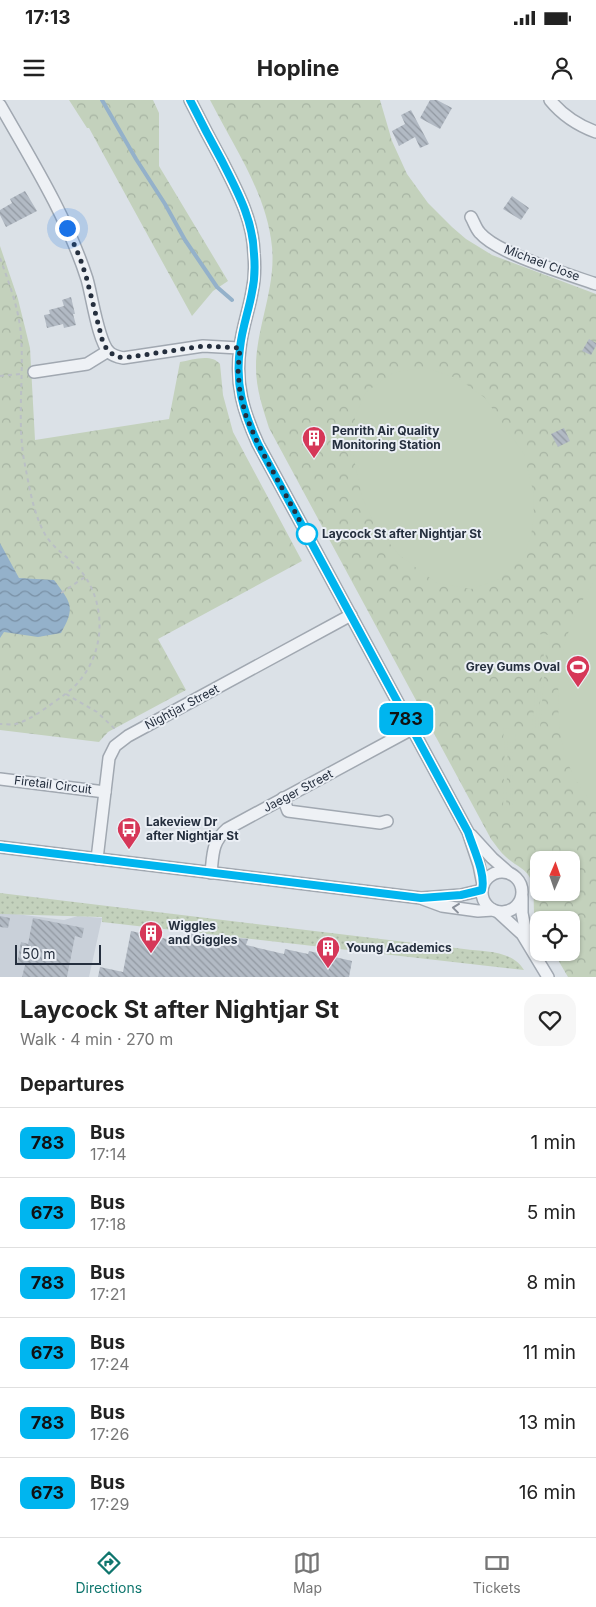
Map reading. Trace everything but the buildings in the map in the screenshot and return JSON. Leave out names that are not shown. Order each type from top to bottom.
[{"type":"street","points":[[190,100],[239,193],[252,232],[254,252],[253,285],[240,348],[238,370],[240,393],[246,416],[258,444],[468,832],[479,865],[484,900],[488,906],[522,934],[548,977]]},
{"type":"street","points":[[550,100],[577,124],[596,132]]},
{"type":"street","points":[[0,105],[45,184],[67,228],[80,258],[103,343],[108,351],[113,355],[123,358],[203,346],[240,348]]},
{"type":"street","name":"Michael Close","points":[[471,217],[483,237],[504,249],[596,284]]},
{"type":"street","points":[[34,372],[87,364],[108,351]]},
{"type":"street","name":"Nightjar Street","points":[[97,859],[109,758],[115,746],[121,740],[351,615]]},
{"type":"street","name":"Jaeger Street","points":[[211,873],[214,849],[219,836],[227,829],[412,729]]},
{"type":"street","name":"Firetail Circuit","points":[[0,779],[105,792]]},
{"type":"street","points":[[283,798],[288,811],[380,823],[387,821]]},
{"type":"street","points":[[468,832],[519,883],[529,945]]},
{"type":"street","points":[[0,847],[421,898],[461,895],[483,887],[490,877],[496,873],[502,872],[512,876]]},
{"type":"street","points":[[421,898],[442,906],[504,912],[513,909],[519,902],[522,893]]},
{"type":"path","points":[[0,258],[14,298],[21,334],[22,445],[35,508],[40,524],[48,538],[85,577],[96,597],[99,611],[97,647],[94,660],[88,671],[71,691],[39,713],[16,724],[0,724]]},
{"type":"path","points":[[0,376],[21,374]]},
{"type":"path","points":[[61,593],[85,577]]},
{"type":"path","points":[[66,694],[97,712],[117,731]]},
{"type":"shaded area","points":[[0,912],[64,920],[78,916],[102,918],[89,977],[0,977]]},
{"type":"green space","points":[[69,100],[153,100],[159,113],[159,166],[228,281],[213,291],[192,316],[89,128],[87,128]]},
{"type":"green space","points":[[210,100],[380,100],[392,141],[407,174],[428,203],[452,227],[466,239],[492,255],[596,294],[596,977],[568,977],[559,961],[580,961],[580,911],[534,911],[534,901],[580,901],[580,851],[530,851],[530,878],[504,855],[491,839],[269,428],[262,406],[256,368],[259,338],[271,278],[272,247],[264,208],[239,153]]},
{"type":"green space","points":[[0,246],[18,299],[30,348],[35,440],[169,419],[180,362],[201,358],[212,359],[220,364],[223,395],[233,432],[302,561],[158,639],[186,690],[108,732],[99,742],[0,730]]},
{"type":"green space","points":[[424,367],[459,379],[485,398],[524,454],[533,491],[534,516],[531,536],[523,558],[500,579],[471,589],[437,583],[400,556],[375,526],[362,497],[353,454],[355,416],[366,392],[393,373]]},
{"type":"green space","name":"Grey Gums Oval","points":[[596,578],[596,806],[581,788],[570,768],[561,735],[558,697],[562,659],[571,625]]},
{"type":"green space","points":[[538,634],[550,635],[549,651],[546,652],[540,729],[538,729],[544,651],[541,651],[535,729],[532,729],[539,651],[537,650]]},
{"type":"green space","points":[[504,728],[516,729],[515,741],[513,741],[512,809],[510,809],[511,741],[508,741],[506,809],[503,809]]},
{"type":"green space","points":[[0,893],[497,953],[513,959],[524,970],[102,922],[102,917],[0,914]]},
{"type":"water","points":[[0,543],[19,578],[54,580],[64,594],[70,605],[70,611],[61,633],[38,637],[4,632],[0,638]]},
{"type":"waterway","points":[[102,100],[185,240],[217,287],[232,300]]},
{"type":"bus line","name":"783","points":[[0,847],[421,898],[461,895],[482,890],[484,885],[468,832],[258,444],[246,416],[240,393],[238,370],[243,331],[252,292],[254,272],[252,232],[239,193],[190,100]]},
{"type":"place","name":"Penrith Air Quality Monitoring Station","points":[[314,459]]},
{"type":"place","name":"Laycock St after Nightjar St","points":[[307,534]]},
{"type":"place","name":"Grey Gums Oval","points":[[578,688]]},
{"type":"place","name":"Lakeview Dr after Nightjar St","points":[[129,850]]},
{"type":"place","name":"Wiggles and Giggles","points":[[151,954]]},
{"type":"place","name":"Young Academics","points":[[328,969]]},
{"type":"route","points":[[67,228],[86,276],[103,343],[113,355],[123,358],[203,346],[240,348],[238,370],[240,393],[246,416],[258,444],[307,534]]}]
